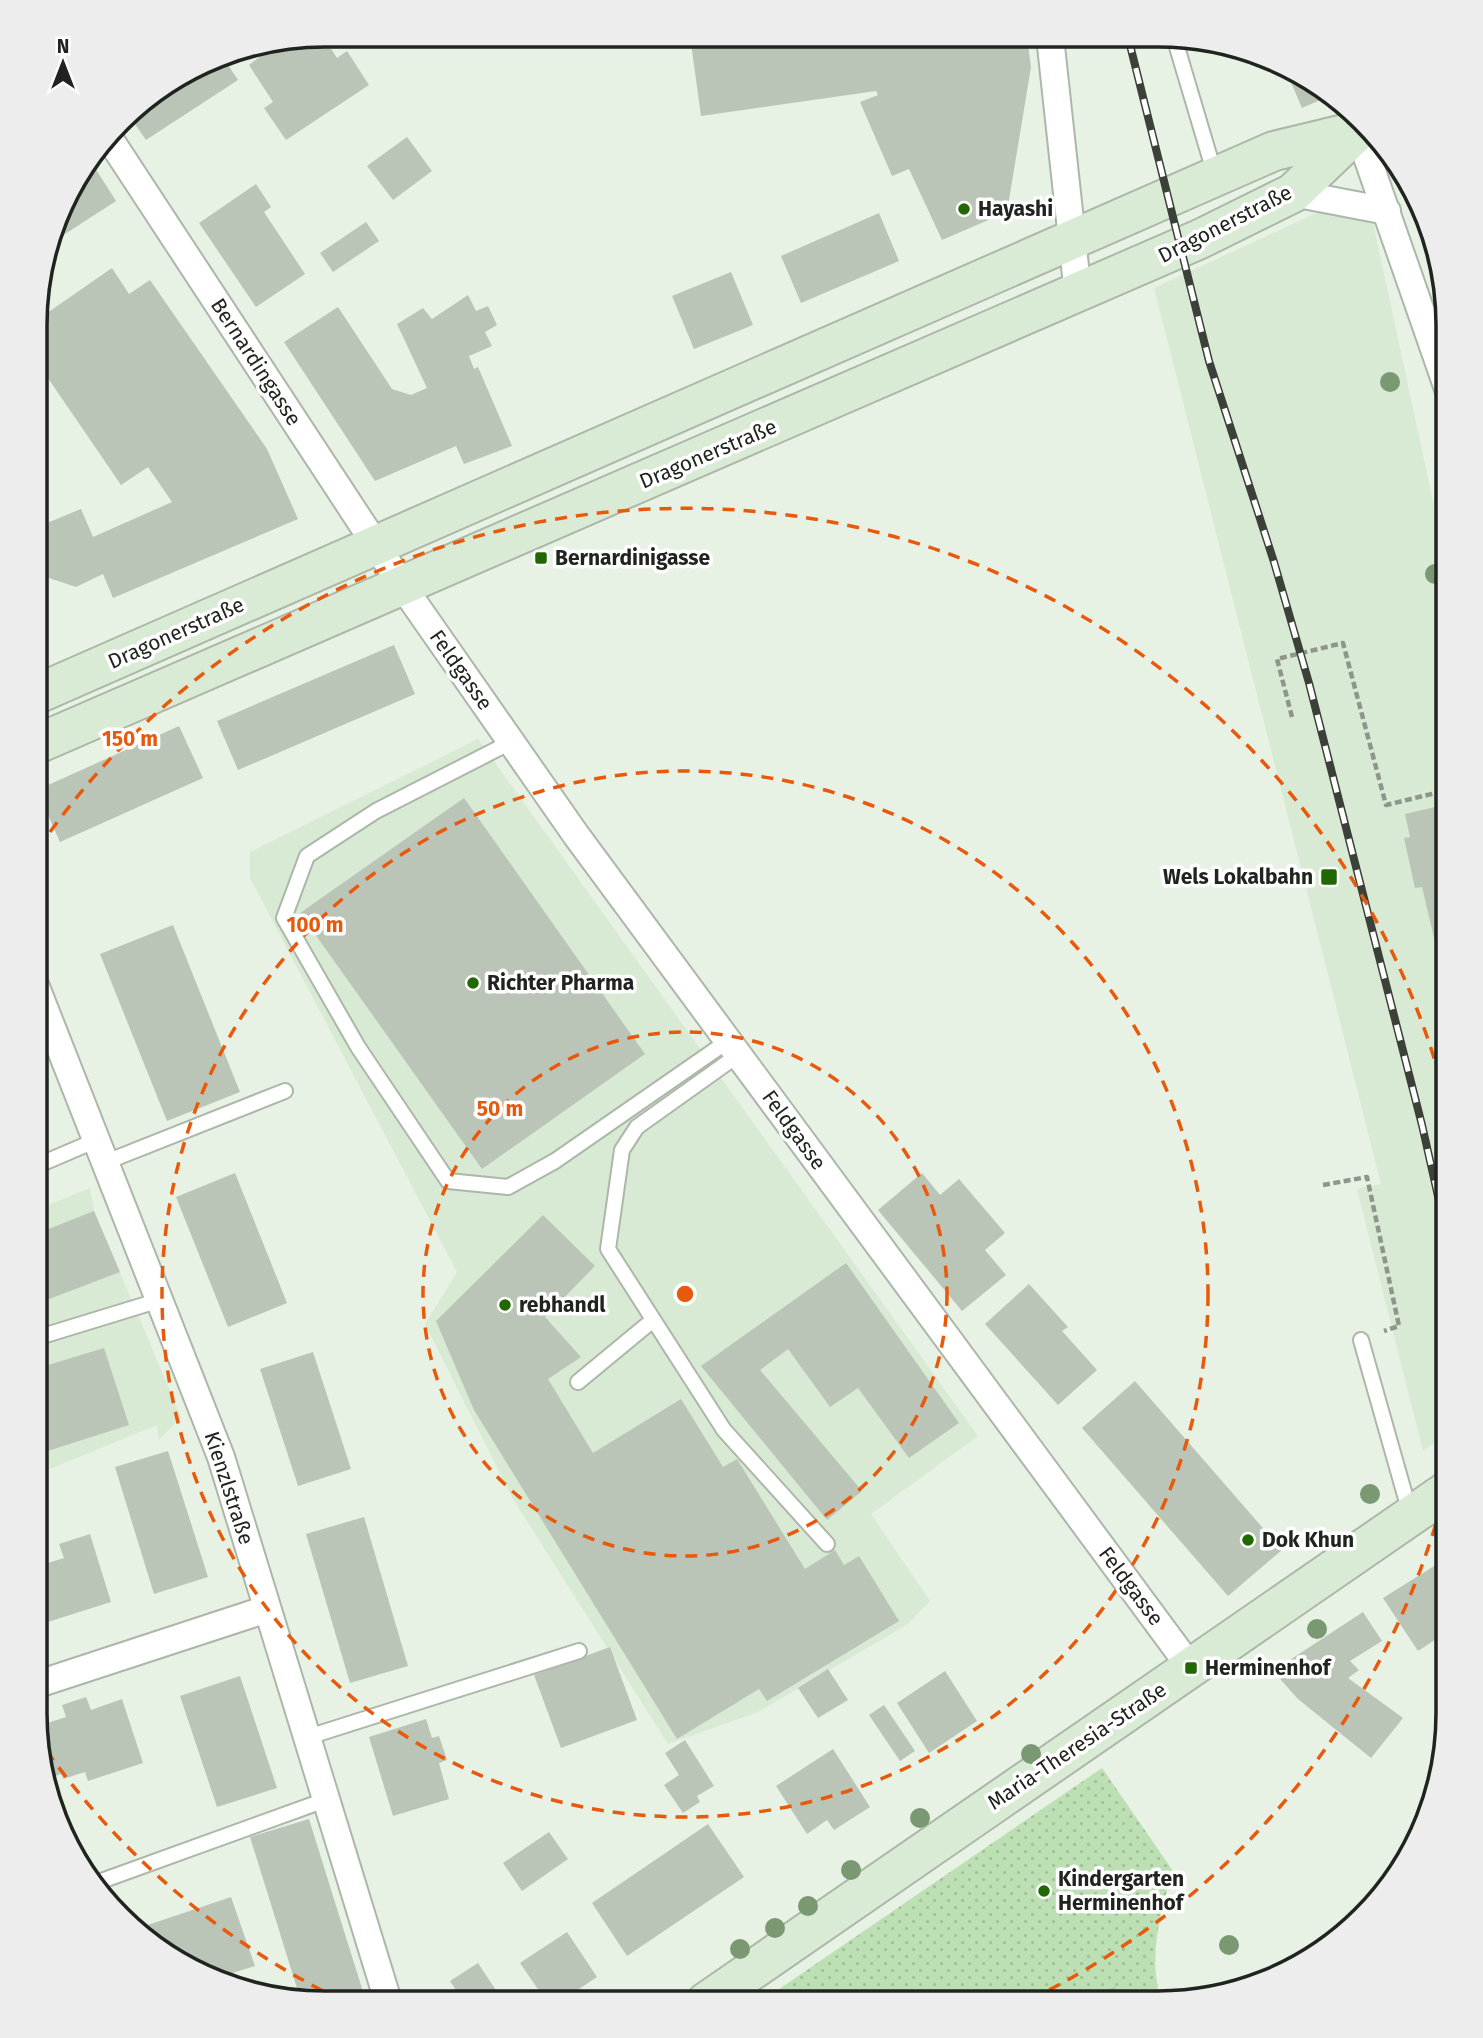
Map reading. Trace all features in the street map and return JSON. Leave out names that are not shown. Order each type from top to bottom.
[{"type":"main road","name":"Dragonerstraße","points":[[47,690],[1215,176],[1274,151],[1356,131]]},
{"type":"main road","name":"Dragonerstraße","points":[[47,740],[1200,239],[1293,193],[1357,132]]},
{"type":"main road","name":"Maria-Theresia-Straße","points":[[722,1991],[1436,1499]]},
{"type":"street","points":[[1051,47],[1078,294]]},
{"type":"street","points":[[1362,138],[1436,347]]},
{"type":"street","name":"Bernardingasse","points":[[114,145],[403,587]]},
{"type":"street","points":[[1293,193],[1387,211]]},
{"type":"street","name":"Feldgasse","points":[[403,587],[733,1048],[1191,1668]]},
{"type":"street","name":"Kienzlstraße","points":[[47,1014],[221,1457],[385,1991]]},
{"type":"street","points":[[47,1681],[267,1609]]},
{"type":"lane","points":[[1177,48],[1215,176]]},
{"type":"lane","points":[[511,741],[376,811],[307,856],[284,918],[358,1046],[447,1181],[508,1187],[555,1161],[733,1048]]},
{"type":"lane","points":[[733,1048],[637,1127],[622,1150],[608,1249],[724,1430],[827,1544]]},
{"type":"lane","points":[[47,1164],[102,1151],[285,1091]]},
{"type":"lane","points":[[47,1335],[160,1300]]},
{"type":"lane","points":[[578,1382],[653,1320]]},
{"type":"lane","points":[[1361,1340],[1412,1517]]},
{"type":"lane","points":[[309,1737],[579,1651]]},
{"type":"lane","points":[[104,1880],[328,1799]]},
{"type":"path","points":[[1292,716],[1277,659],[1343,643],[1386,805],[1436,793]]},
{"type":"path","points":[[1323,1185],[1367,1177],[1399,1326],[1361,1340]]},
{"type":"shaded area","points":[[1366,190],[1436,513],[1436,1442],[1423,1451],[1357,1189],[1381,1184],[1154,288]]},
{"type":"shaded area","points":[[478,739],[978,1436],[871,1514],[930,1601],[908,1624],[758,1712],[668,1744],[513,1499],[425,1324],[457,1272],[250,878],[250,852]]},
{"type":"shaded area","points":[[90,1188],[94,1211],[181,1417],[159,1440],[157,1425],[47,1470],[47,1206]]},
{"type":"green space","name":"Kindergarten Herminenhof","points":[[1102,1768],[1173,1871],[1160,1919],[1155,1953],[1159,1991],[776,1991]]},
{"type":"building","points":[[330,47],[337,58],[347,51],[369,85],[286,140],[264,108],[273,102],[249,65],[261,56],[289,50]]},
{"type":"building","points":[[692,47],[1028,47],[1031,67],[1007,212],[942,240],[909,169],[892,176],[860,102],[878,95],[876,91],[701,116]]},
{"type":"building","points":[[228,65],[238,80],[146,140],[135,123],[142,116],[186,84]]},
{"type":"building","points":[[1290,81],[1320,100],[1302,108]]},
{"type":"building","points":[[407,137],[432,171],[393,200],[367,166]]},
{"type":"building","points":[[96,169],[116,201],[62,236],[84,186]]},
{"type":"building","points":[[256,184],[271,207],[264,212],[305,274],[256,307],[199,223]]},
{"type":"building","points":[[879,213],[899,261],[801,303],[781,256]]},
{"type":"building","points":[[366,222],[379,241],[333,272],[320,253]]},
{"type":"building","points":[[112,268],[129,294],[150,280],[267,449],[298,519],[113,598],[103,574],[76,587],[47,577],[47,523],[81,509],[93,537],[172,502],[148,467],[121,485],[47,377],[48,313]]},
{"type":"building","points":[[731,272],[753,325],[694,349],[672,296]]},
{"type":"building","points":[[468,295],[476,311],[488,306],[497,325],[485,332],[492,346],[469,356],[474,369],[478,367],[512,446],[464,464],[456,446],[375,481],[284,342],[338,307],[392,389],[411,395],[427,388],[397,324],[423,308],[432,319]]},
{"type":"building","points":[[394,645],[415,694],[238,770],[217,721]]},
{"type":"building","points":[[179,726],[203,778],[60,842],[47,813],[47,785]]},
{"type":"building","name":"Richter Pharma","points":[[464,798],[645,1054],[482,1169],[300,913]]},
{"type":"building","points":[[1436,807],[1436,942],[1422,887],[1415,888],[1404,838],[1410,837],[1405,814]]},
{"type":"building","points":[[173,925],[240,1092],[167,1121],[100,954]]},
{"type":"building","points":[[235,1173],[287,1303],[228,1327],[176,1197]]},
{"type":"building","points":[[922,1173],[940,1195],[959,1179],[1005,1233],[985,1250],[1006,1275],[962,1311],[878,1210]]},
{"type":"building","points":[[94,1211],[120,1272],[47,1300],[47,1230]]},
{"type":"building","points":[[543,1215],[595,1266],[545,1317],[581,1357],[548,1379],[593,1453],[681,1399],[723,1467],[737,1459],[805,1569],[835,1550],[844,1565],[859,1556],[899,1621],[767,1701],[759,1689],[677,1739],[474,1410],[436,1321]]},
{"type":"building","points":[[846,1263],[959,1423],[909,1458],[858,1388],[830,1407],[788,1349],[760,1370],[862,1491],[827,1520],[701,1366]]},
{"type":"building","points":[[1029,1284],[1068,1327],[1062,1331],[1097,1370],[1058,1405],[985,1324]]},
{"type":"building","points":[[104,1348],[129,1425],[47,1451],[47,1362],[48,1365]]},
{"type":"building","points":[[313,1352],[351,1469],[298,1486],[260,1369]]},
{"type":"building","points":[[1135,1381],[1282,1550],[1228,1596],[1082,1428]]},
{"type":"building","points":[[168,1451],[208,1577],[154,1594],[115,1467]]},
{"type":"building","points":[[364,1517],[408,1666],[350,1683],[306,1534]]},
{"type":"building","points":[[90,1534],[111,1602],[47,1622],[47,1563],[64,1558],[59,1544]]},
{"type":"building","points":[[1436,1565],[1436,1639],[1418,1651],[1383,1598]]},
{"type":"building","points":[[1363,1612],[1382,1641],[1350,1661],[1359,1670],[1348,1678],[1403,1718],[1371,1758],[1298,1699],[1273,1671]]},
{"type":"building","points":[[610,1647],[637,1720],[561,1748],[534,1675]]},
{"type":"building","points":[[828,1669],[848,1700],[818,1718],[798,1688]]},
{"type":"building","points":[[945,1671],[977,1721],[929,1753],[897,1703]]},
{"type":"building","points":[[240,1676],[277,1788],[217,1807],[180,1696]]},
{"type":"building","points":[[86,1697],[91,1710],[122,1699],[143,1763],[88,1781],[85,1772],[63,1779],[61,1774],[55,1776],[48,1723],[66,1717],[62,1705]]},
{"type":"building","points":[[884,1705],[915,1751],[900,1761],[869,1715]]},
{"type":"building","points":[[426,1719],[432,1738],[439,1736],[447,1760],[439,1763],[449,1799],[393,1816],[369,1737]]},
{"type":"building","points":[[685,1740],[714,1786],[697,1796],[700,1802],[683,1813],[664,1785],[679,1775],[665,1753]]},
{"type":"building","points":[[833,1749],[870,1807],[834,1830],[827,1820],[807,1834],[776,1786]]},
{"type":"building","points":[[309,1819],[363,1991],[297,1989],[250,1837]]},
{"type":"building","points":[[708,1824],[744,1877],[627,1956],[592,1903]]},
{"type":"building","points":[[549,1832],[568,1859],[522,1891],[503,1863]]},
{"type":"building","points":[[231,1897],[255,1966],[230,1974],[219,1970],[186,1954],[146,1925]]},
{"type":"building","points":[[567,1932],[597,1977],[576,1991],[539,1991],[520,1963]]},
{"type":"building","points":[[478,1963],[496,1991],[456,1991],[450,1981]]},
{"type":"railway","points":[[1130,47],[1209,361],[1274,562],[1309,683],[1436,1187]]},
{"type":"place","name":"Hayashi","points":[[964,209]]},
{"type":"place","name":"Bernardinigasse","points":[[541,558]]},
{"type":"place","name":"Wels Lokalbahn","points":[[1329,877]]},
{"type":"place","name":"Richter Pharma","points":[[473,983]]},
{"type":"place","name":"rebhandl","points":[[505,1305]]},
{"type":"place","name":"Dok Khun","points":[[1248,1540]]},
{"type":"place","name":"Herminenhof","points":[[1191,1668]]},
{"type":"place","name":"Kindergarten Herminenhof","points":[[1044,1891]]}]
